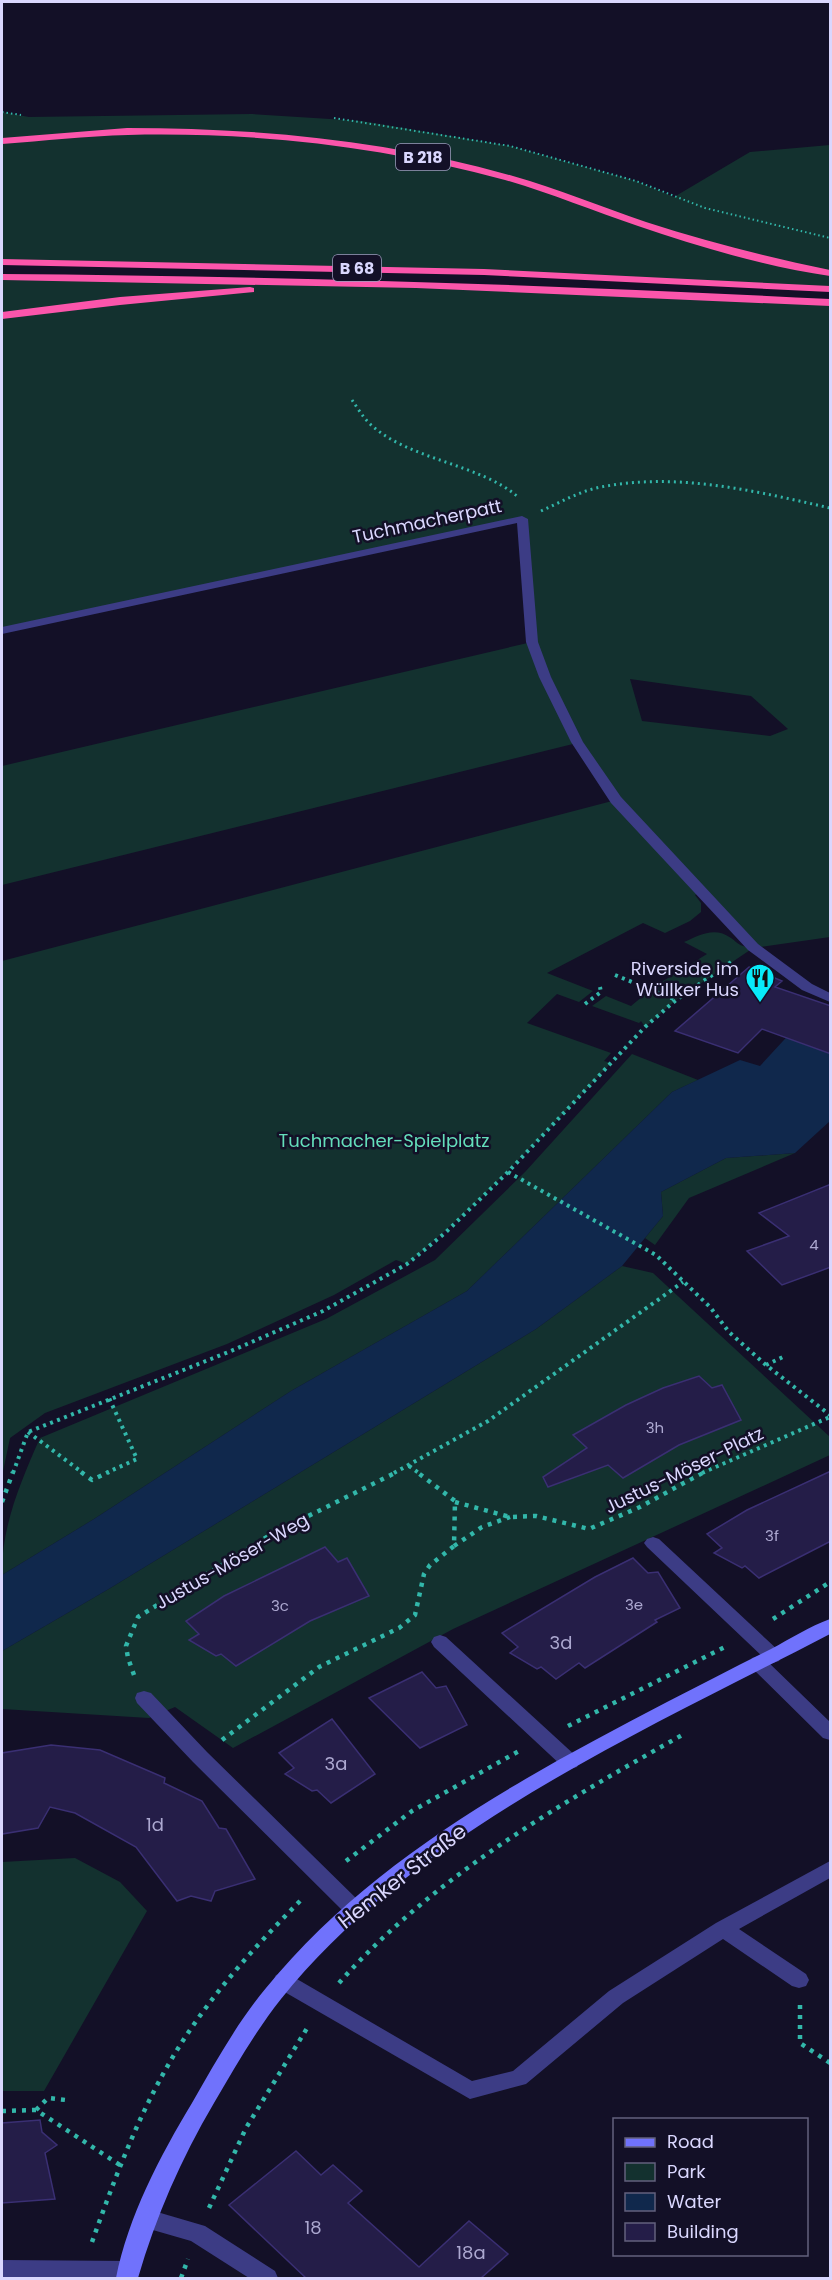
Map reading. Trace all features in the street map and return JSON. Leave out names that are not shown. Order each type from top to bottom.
[{"type":"highway","name":"B 218","points":[[2,141],[78,135],[196,133],[259,135],[367,147],[420,156],[488,172],[683,237],[783,264],[831,273]]},
{"type":"highway","name":"B 68","points":[[2,262],[496,273],[831,289]]},
{"type":"highway","name":"B 68","points":[[2,277],[347,282],[596,290],[831,303]]},
{"type":"highway","points":[[2,316],[120,301],[347,282]]},
{"type":"main road","name":"Hemker Straße","points":[[128,2275],[147,2219],[185,2133],[242,2037],[284,1981],[355,1910],[442,1841],[510,1795],[831,1626]]},
{"type":"street","name":"Tuchmacherpatt","points":[[2,631],[522,519],[532,642],[545,677],[577,742],[616,800],[753,948],[807,987],[831,998]]},
{"type":"street","points":[[653,1543],[766,1660],[831,1733]]},
{"type":"street","points":[[440,1642],[570,1762]]},
{"type":"street","points":[[144,1698],[200,1757],[355,1910]]},
{"type":"street","points":[[284,1981],[470,2090],[519,2078],[616,1997],[723,1929],[831,1869]]},
{"type":"street","points":[[723,1929],[799,1980]]},
{"type":"street","points":[[147,2219],[197,2233],[267,2278]]},
{"type":"street","points":[[2,2270],[128,2275]]},
{"type":"path","points":[[352,400],[369,423],[406,447],[509,489],[525,502],[522,519]]},
{"type":"path","points":[[522,519],[599,487],[644,482],[709,486],[831,508]]},
{"type":"path","points":[[2,1502],[27,1432],[231,1351],[324,1311],[407,1264],[445,1233],[508,1172],[634,1039],[676,1000],[753,948]]},
{"type":"path","points":[[615,975],[676,1000]]},
{"type":"path","points":[[585,1004],[601,992],[600,987]]},
{"type":"path","points":[[627,1036],[634,1039]]},
{"type":"path","points":[[508,1172],[647,1249],[710,1307],[729,1332],[766,1365],[831,1416]]},
{"type":"path","name":"Justus-Möser-Weg","points":[[144,1698],[125,1655],[126,1638],[138,1617],[270,1535],[410,1466],[488,1421],[684,1282]]},
{"type":"path","points":[[766,1365],[785,1356]]},
{"type":"path","points":[[27,1432],[92,1480],[137,1460],[109,1398]]},
{"type":"path","name":"Justus-Möser-Platz","points":[[410,1466],[455,1502],[510,1516],[536,1516],[588,1529],[604,1524],[719,1464],[831,1416]]},
{"type":"path","points":[[454,1546],[455,1502]]},
{"type":"path","name":"Justus-Möser-Platz","points":[[200,1757],[319,1667],[399,1628],[415,1614],[420,1600],[424,1574],[430,1565],[482,1527],[510,1516]]},
{"type":"path","points":[[182,2278],[197,2233],[246,2128],[322,2004],[361,1957],[460,1873],[594,1784],[685,1733]]},
{"type":"path","points":[[799,1980],[800,2043],[831,2063]]},
{"type":"path","points":[[36,2109],[48,2098],[66,2100]]},
{"type":"path","points":[[2,2111],[36,2109],[120,2165]]},
{"type":"green space","points":[[2,112],[29,117],[252,114],[362,121],[510,146],[636,181],[674,197],[750,152],[830,145],[830,289],[416,271],[2,262]]},
{"type":"green space","name":"Tuchmacher-Spielplatz","points":[[2,277],[416,286],[830,303],[830,937],[753,948],[676,1000],[645,1027],[641,1021],[639,1023],[592,1006],[606,996],[631,1006],[655,986],[707,954],[684,942],[701,934],[713,932],[725,934],[742,946],[752,947],[702,891],[695,895],[701,903],[701,912],[690,921],[665,933],[643,923],[547,973],[593,991],[579,1002],[557,994],[527,1023],[611,1053],[604,1061],[611,1063],[512,1167],[434,1241],[407,1264],[396,1260],[334,1295],[227,1344],[45,1413],[10,1438],[2,1476],[2,961],[616,800],[577,743],[2,885],[2,766],[532,642],[521,519],[2,631]],"holes":[[[630,679],[751,696],[788,729],[770,736],[642,721]]]},
{"type":"green space","points":[[632,1054],[698,1080],[672,1092],[467,1291],[291,1391],[94,1519],[2,1575],[9,1522],[19,1488],[40,1438],[326,1319],[435,1260],[525,1172]]},
{"type":"green space","points":[[795,1153],[689,1198],[655,1245],[645,1238],[663,1216],[661,1192],[726,1158]]},
{"type":"green space","points":[[622,1266],[653,1273],[830,1437],[830,1455],[453,1629],[233,1748],[175,1707],[149,1718],[2,1709],[2,1651],[107,1590],[536,1329]]},
{"type":"green space","points":[[75,1858],[120,1882],[147,1911],[44,2091],[2,2091],[2,1862]]},
{"type":"water","points":[[819,1002],[830,1006],[827,1052],[830,1054],[830,1121],[795,1153],[726,1158],[661,1192],[663,1216],[622,1266],[536,1329],[107,1590],[2,1651],[2,1575],[94,1519],[291,1391],[467,1291],[672,1092],[740,1060],[760,1066]]},
{"type":"building","points":[[749,967],[782,981],[775,987],[831,1006],[831,1054],[762,1029],[738,1053],[675,1031]]},
{"type":"building","points":[[831,1184],[831,1267],[782,1285],[747,1251],[789,1236],[759,1213]]},
{"type":"building","points":[[699,1376],[712,1388],[722,1385],[741,1420],[679,1445],[623,1478],[608,1465],[548,1487],[543,1477],[587,1448],[573,1435],[626,1405],[663,1388]]},
{"type":"building","points":[[831,1471],[831,1541],[759,1578],[745,1566],[742,1568],[714,1553],[722,1548],[707,1534],[747,1510]]},
{"type":"building","points":[[325,1547],[338,1562],[347,1558],[369,1596],[310,1621],[236,1666],[221,1654],[216,1656],[189,1640],[199,1634],[186,1621],[224,1596]]},
{"type":"building","points":[[633,1558],[648,1573],[658,1572],[680,1608],[655,1620],[657,1622],[585,1668],[579,1663],[556,1679],[541,1667],[537,1669],[510,1653],[518,1647],[502,1633],[595,1577]]},
{"type":"building","points":[[422,1672],[436,1688],[446,1686],[467,1725],[420,1748],[369,1698]]},
{"type":"building","points":[[332,1719],[375,1774],[331,1803],[317,1790],[312,1791],[285,1774],[294,1768],[279,1753]]},
{"type":"building","points":[[51,1745],[100,1750],[165,1778],[164,1783],[202,1801],[219,1828],[226,1829],[255,1879],[215,1891],[211,1901],[191,1896],[177,1901],[136,1847],[75,1813],[50,1807],[38,1828],[2,1834],[2,1753]]},
{"type":"building","points":[[40,2120],[42,2132],[57,2145],[45,2153],[55,2199],[2,2203],[2,2123]]},
{"type":"building","points":[[296,2151],[321,2175],[333,2165],[362,2191],[348,2203],[419,2267],[469,2221],[508,2254],[481,2278],[306,2278],[229,2205]]},
{"type":"place","name":"Riverside im Wüllker Hus","points":[[760,1004]]}]
